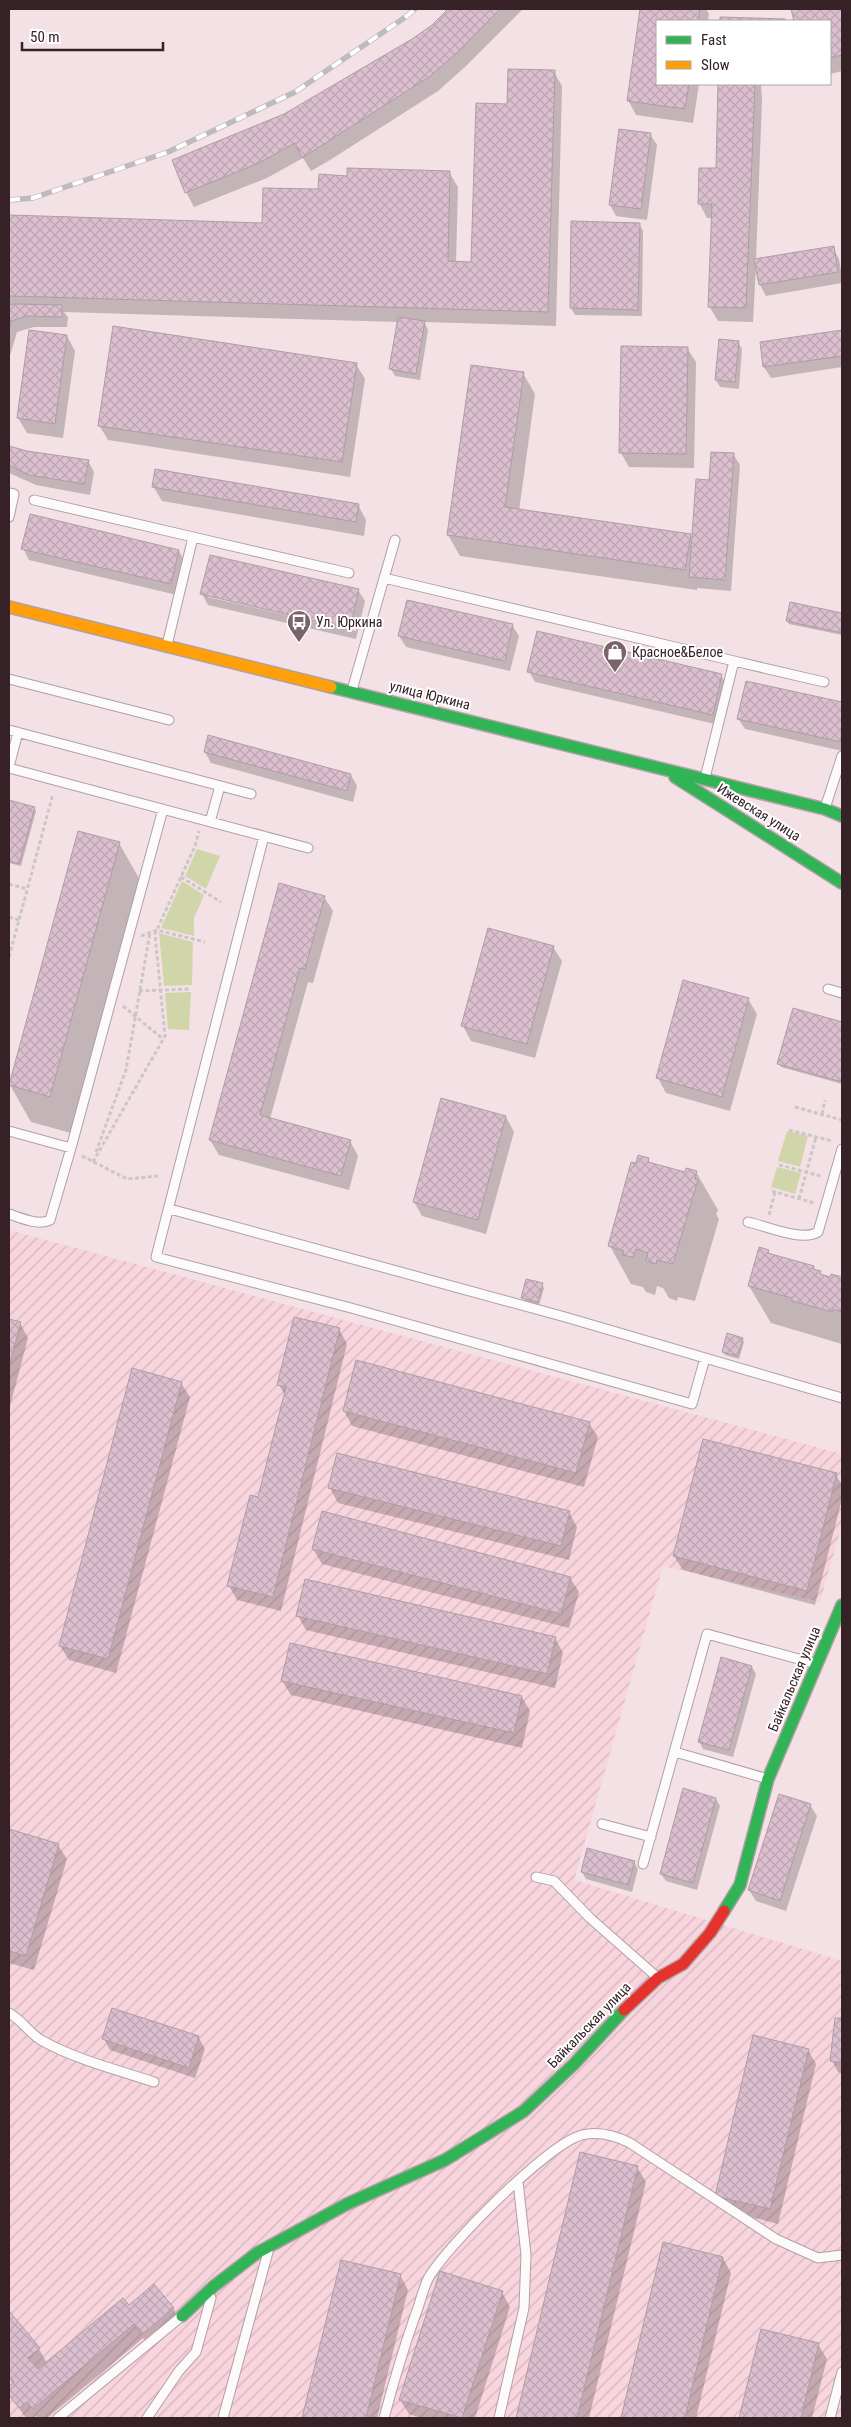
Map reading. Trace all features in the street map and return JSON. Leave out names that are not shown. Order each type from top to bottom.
[{"type":"street","name":"улица Юркина","points":[[9,607],[705,778],[825,809],[842,816]]},
{"type":"street","name":"Ижевская улица","points":[[659,767],[842,883]]},
{"type":"street","name":"Байкальская улица","points":[[182,2316],[214,2286],[270,2247],[347,2204],[445,2160],[524,2111],[574,2064],[609,2024],[658,1978],[683,1964],[710,1933],[740,1885],[768,1779],[842,1605]]},
{"type":"lane","points":[[9,493],[14,494],[9,517]]},
{"type":"lane","points":[[34,500],[349,573]]},
{"type":"lane","points":[[167,646],[194,537]]},
{"type":"lane","points":[[352,690],[395,540]]},
{"type":"lane","points":[[384,578],[824,682]]},
{"type":"lane","points":[[705,778],[734,661]]},
{"type":"lane","points":[[9,679],[169,720]]},
{"type":"lane","points":[[251,794],[13,731],[9,768],[308,848]]},
{"type":"lane","points":[[825,809],[842,756]]},
{"type":"lane","points":[[206,821],[220,786]]},
{"type":"lane","points":[[9,1214],[36,1222],[45,1223],[50,1220],[163,809]]},
{"type":"lane","points":[[264,836],[170,1209],[156,1257],[351,1308],[692,1404],[705,1358]]},
{"type":"lane","points":[[828,989],[842,993]]},
{"type":"lane","points":[[9,1131],[70,1149]]},
{"type":"lane","points":[[748,1222],[800,1235],[811,1236],[818,1232],[842,1149]]},
{"type":"lane","points":[[170,1209],[556,1314],[842,1398]]},
{"type":"lane","points":[[643,1864],[707,1634],[817,1664]]},
{"type":"lane","points":[[675,1752],[768,1779]]},
{"type":"lane","points":[[602,1824],[650,1837]]},
{"type":"lane","points":[[536,1877],[554,1881],[590,1918],[658,1978]]},
{"type":"lane","points":[[9,2013],[15,2016],[40,2040],[70,2053],[154,2082]]},
{"type":"lane","points":[[384,2418],[396,2371],[428,2278],[448,2249],[518,2181],[565,2142],[583,2135],[612,2134],[630,2143],[776,2239],[818,2258],[842,2255]]},
{"type":"lane","points":[[500,2418],[524,2308],[526,2255],[518,2181]]},
{"type":"lane","points":[[223,2418],[270,2247]]},
{"type":"lane","points":[[148,2418],[179,2371],[196,2352],[214,2286]]},
{"type":"lane","points":[[58,2418],[182,2316]]},
{"type":"lane","points":[[830,2418],[842,2372]]},
{"type":"path","points":[[9,958],[57,781]]},
{"type":"path","points":[[93,1162],[165,1036],[155,934],[206,821]]},
{"type":"path","points":[[181,877],[221,902]]},
{"type":"path","points":[[9,884],[28,889]]},
{"type":"path","points":[[9,917],[19,920]]},
{"type":"path","points":[[127,942],[157,930],[205,942]]},
{"type":"path","points":[[93,1162],[126,1070],[134,1015],[150,933]]},
{"type":"path","points":[[139,991],[191,989]]},
{"type":"path","points":[[112,997],[163,1039]]},
{"type":"path","points":[[822,1114],[825,1100]]},
{"type":"path","points":[[795,1107],[842,1120]]},
{"type":"path","points":[[789,1130],[834,1142]]},
{"type":"path","points":[[799,1198],[816,1137]]},
{"type":"path","points":[[70,1149],[127,1179],[158,1176]]},
{"type":"path","points":[[779,1165],[834,1180]]},
{"type":"path","points":[[766,1226],[774,1191],[827,1206]]},
{"type":"shaded area","points":[[9,1230],[842,1454],[842,1525],[820,1602],[663,1566],[574,1880],[842,1961],[842,2418],[9,2418]]},
{"type":"green space","points":[[197,849],[220,856],[206,889],[185,876]]},
{"type":"green space","points":[[182,881],[204,895],[194,918],[194,936],[161,928]]},
{"type":"green space","points":[[159,933],[193,942],[192,985],[164,986]]},
{"type":"green space","points":[[191,992],[189,1030],[168,1029],[165,993]]},
{"type":"green space","points":[[787,1131],[808,1136],[800,1167],[778,1161]]},
{"type":"green space","points":[[777,1167],[801,1173],[795,1194],[771,1187]]},
{"type":"building","points":[[448,9],[500,9],[458,52],[429,77],[302,158],[295,143],[259,163],[185,193],[172,160],[284,114],[412,39],[432,25]]},
{"type":"building","points":[[640,9],[700,9],[698,20],[656,20],[656,85],[689,85],[685,109],[627,101]]},
{"type":"building","points":[[791,9],[842,9],[842,55],[831,58],[831,20],[794,20]]},
{"type":"building","points":[[720,17],[785,19],[785,20],[720,20]]},
{"type":"building","points":[[508,69],[555,70],[548,312],[9,296],[9,215],[262,223],[263,188],[318,189],[319,174],[347,176],[347,168],[450,171],[448,261],[471,262],[476,103],[507,104]]},
{"type":"building","points":[[718,85],[755,85],[746,308],[708,307],[712,204],[698,204],[699,168],[716,168]]},
{"type":"building","points":[[619,129],[651,133],[641,209],[609,205]]},
{"type":"building","points":[[571,221],[640,223],[638,310],[570,308]]},
{"type":"building","points":[[834,246],[838,272],[759,285],[754,259]]},
{"type":"building","points":[[13,304],[62,305],[62,317],[27,316],[11,321],[9,329],[9,306]]},
{"type":"building","points":[[398,317],[425,321],[416,374],[389,369]]},
{"type":"building","points":[[113,326],[357,363],[342,462],[98,426]]},
{"type":"building","points":[[29,330],[67,335],[55,424],[17,418]]},
{"type":"building","points":[[842,330],[842,356],[763,367],[760,342]]},
{"type":"building","points":[[719,339],[739,341],[735,382],[715,380]]},
{"type":"building","points":[[621,346],[688,347],[686,454],[619,453]]},
{"type":"building","points":[[471,365],[524,372],[505,507],[691,534],[685,570],[447,535]]},
{"type":"building","points":[[9,446],[27,451],[89,460],[84,484],[29,475],[9,465]]},
{"type":"building","points":[[711,452],[734,453],[725,580],[689,577],[696,479],[709,480]]},
{"type":"building","points":[[155,469],[359,504],[356,522],[152,487]]},
{"type":"building","points":[[30,514],[179,550],[171,584],[21,549]]},
{"type":"building","points":[[210,555],[359,589],[350,629],[200,594]]},
{"type":"building","points":[[407,600],[513,624],[505,661],[398,636]]},
{"type":"building","points":[[790,602],[842,613],[842,633],[786,621]]},
{"type":"building","points":[[537,631],[722,674],[713,715],[527,672]]},
{"type":"building","points":[[746,681],[842,702],[841,742],[737,719]]},
{"type":"building","points":[[208,735],[351,774],[347,791],[204,752]]},
{"type":"building","points":[[9,800],[35,807],[19,864],[9,861]]},
{"type":"building","points":[[78,831],[120,842],[50,1097],[9,1085]]},
{"type":"building","points":[[279,883],[325,896],[305,969],[300,968],[260,1115],[351,1140],[341,1176],[209,1140]]},
{"type":"building","points":[[488,928],[554,946],[527,1044],[461,1026]]},
{"type":"building","points":[[683,980],[749,998],[722,1097],[656,1078]]},
{"type":"building","points":[[793,1008],[842,1022],[842,1082],[777,1064]]},
{"type":"building","points":[[441,1098],[506,1116],[478,1220],[413,1202]]},
{"type":"building","points":[[638,1155],[649,1158],[648,1162],[685,1172],[686,1168],[697,1171],[695,1179],[698,1180],[673,1264],[657,1260],[656,1264],[646,1261],[648,1253],[636,1249],[633,1257],[622,1255],[624,1251],[608,1246],[631,1162],[636,1163]]},
{"type":"building","points":[[759,1247],[769,1250],[768,1253],[814,1266],[813,1269],[821,1271],[820,1274],[830,1277],[831,1274],[842,1277],[842,1312],[833,1309],[833,1312],[792,1301],[792,1298],[748,1286]]},
{"type":"building","points":[[526,1279],[543,1283],[538,1302],[521,1298]]},
{"type":"building","points":[[294,1317],[340,1328],[273,1597],[227,1586],[250,1495],[258,1497],[286,1387],[277,1385]]},
{"type":"building","points":[[9,1319],[21,1322],[9,1366]]},
{"type":"building","points":[[727,1333],[743,1338],[738,1356],[722,1352]]},
{"type":"building","points":[[356,1360],[590,1422],[576,1473],[343,1411]]},
{"type":"building","points":[[132,1368],[182,1382],[108,1659],[59,1646]]},
{"type":"building","points":[[703,1439],[837,1473],[807,1591],[673,1556]]},
{"type":"building","points":[[337,1453],[570,1511],[561,1546],[328,1488]]},
{"type":"building","points":[[322,1511],[571,1577],[561,1614],[312,1549]]},
{"type":"building","points":[[305,1579],[556,1637],[547,1674],[296,1616]]},
{"type":"building","points":[[290,1643],[522,1696],[514,1733],[281,1681]]},
{"type":"building","points":[[721,1657],[752,1666],[729,1750],[698,1742]]},
{"type":"building","points":[[683,1788],[716,1798],[693,1883],[660,1874]]},
{"type":"building","points":[[779,1794],[811,1804],[780,1901],[748,1890]]},
{"type":"building","points":[[9,1829],[59,1844],[26,1956],[9,1951]]},
{"type":"building","points":[[587,1848],[635,1861],[628,1885],[581,1872]]},
{"type":"building","points":[[112,2008],[199,2036],[189,2068],[102,2039]]},
{"type":"building","points":[[835,2018],[842,2018],[842,2063],[830,2061]]},
{"type":"building","points":[[753,2035],[809,2049],[770,2209],[715,2196]]},
{"type":"building","points":[[580,2152],[638,2166],[577,2418],[516,2418]]},
{"type":"building","points":[[663,2242],[723,2257],[685,2418],[621,2418]]},
{"type":"building","points":[[341,2260],[401,2274],[366,2418],[302,2418]]},
{"type":"building","points":[[440,2271],[503,2291],[462,2418],[399,2400]]},
{"type":"building","points":[[154,2284],[174,2308],[142,2334],[134,2324],[33,2409],[27,2402],[19,2408],[9,2395],[9,2386],[14,2382],[9,2376],[9,2311],[40,2348],[28,2358],[38,2369],[123,2298],[129,2305]]},
{"type":"building","points":[[761,2329],[819,2343],[801,2418],[739,2418]]},
{"type":"railway","points":[[9,200],[33,198],[168,152],[295,92],[415,9]]},
{"type":"traffic: fast","points":[[331,687],[825,809],[842,816]]},
{"type":"traffic: fast","points":[[675,777],[842,883]]},
{"type":"traffic: fast","points":[[724,1911],[740,1885],[768,1779],[842,1605]]},
{"type":"traffic: fast","points":[[182,2316],[214,2286],[257,2253],[347,2204],[445,2160],[524,2111],[574,2064],[624,2010]]},
{"type":"traffic: slow","points":[[9,607],[331,687]]},
{"type":"traffic: jam","points":[[624,2010],[658,1978],[683,1964],[710,1933],[724,1911]]},
{"type":"place","name":"Ул. Юркина","points":[[299,643]]},
{"type":"place","name":"Красное&Белое","points":[[615,673]]}]
